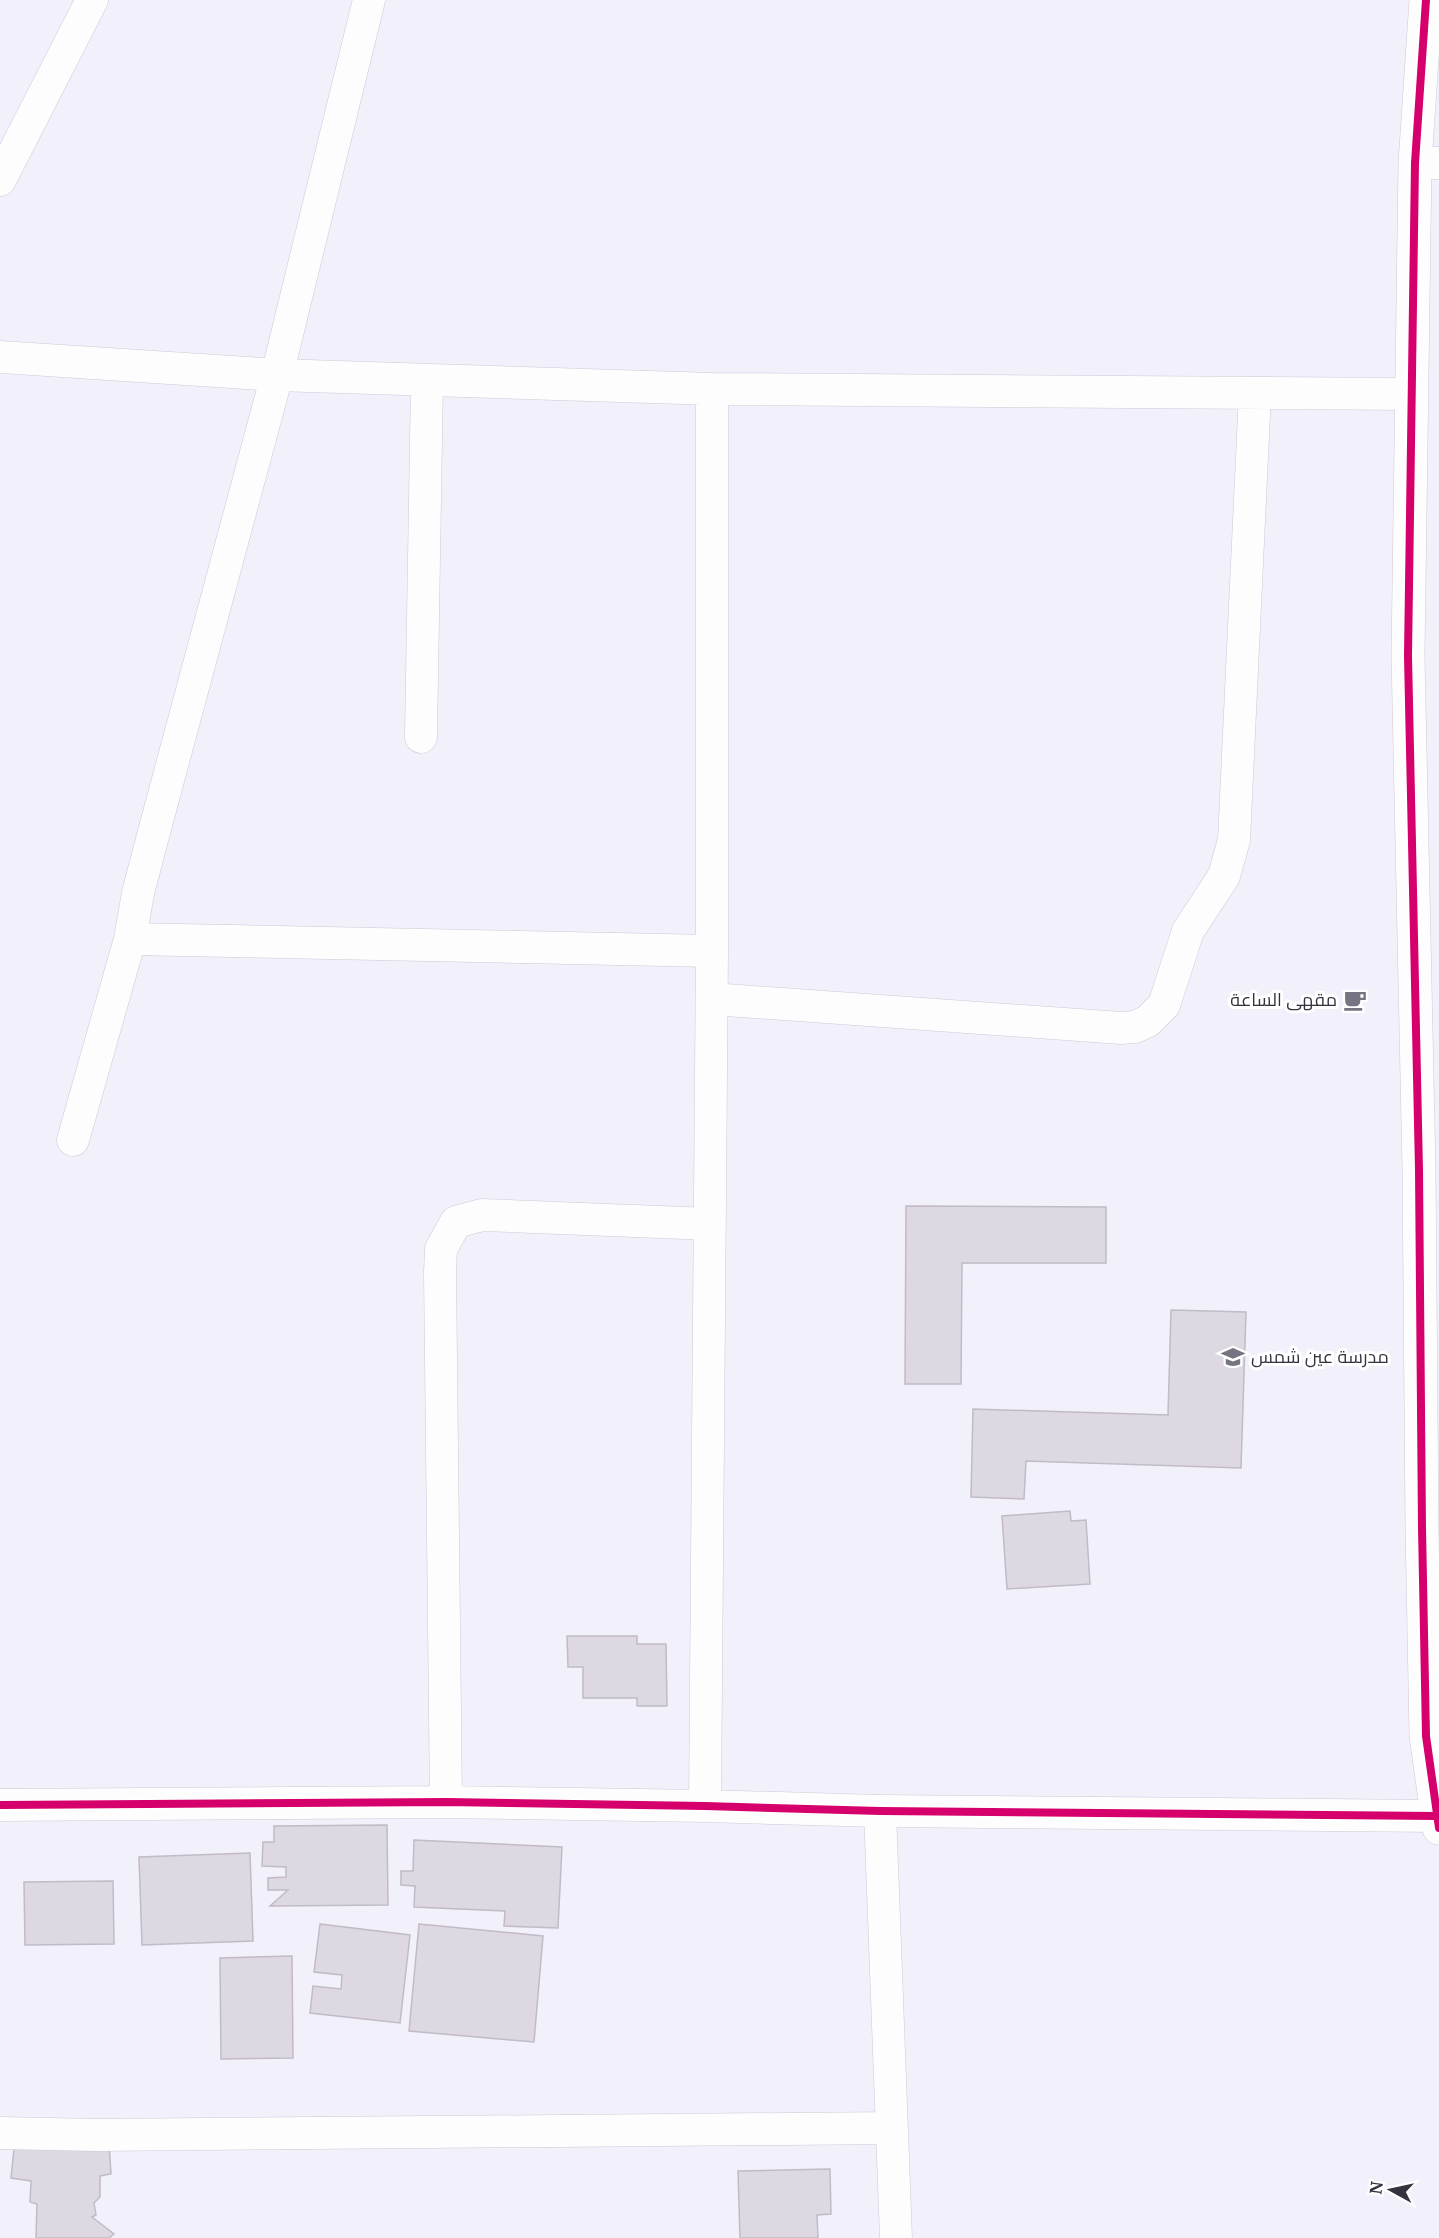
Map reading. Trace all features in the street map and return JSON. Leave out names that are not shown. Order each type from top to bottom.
[{"type":"street","points":[[0,180],[92,0]]},
{"type":"street","points":[[73,1140],[130,939],[138,893],[277,375],[369,0]]},
{"type":"street","points":[[0,1805],[446,1802],[1438,1822],[1422,1516],[1429,1170],[1408,656],[1411,394],[1427,163],[1426,0]]},
{"type":"street","points":[[0,357],[277,375],[712,389],[1411,394]]},
{"type":"street","points":[[421,737],[428,381]]},
{"type":"street","points":[[705,1806],[712,951],[712,389]]},
{"type":"street","points":[[711,999],[1121,1028],[1135,1027],[1157,1014],[1168,995],[1188,931],[1224,876],[1234,840],[1255,393]]},
{"type":"street","points":[[130,939],[712,951]]},
{"type":"street","points":[[446,1802],[441,1249],[456,1222],[482,1215],[710,1224]]},
{"type":"street","points":[[880,1811],[896,2238]]},
{"type":"street","points":[[0,2133],[110,2135],[891,2128]]},
{"type":"building","points":[[906,1206],[1106,1207],[1106,1263],[962,1263],[961,1384],[905,1384]]},
{"type":"building","points":[[1171,1310],[1246,1312],[1241,1468],[1026,1461],[1024,1499],[971,1497],[973,1409],[1168,1415]]},
{"type":"building","points":[[1070,1511],[1071,1521],[1086,1520],[1090,1584],[1007,1589],[1002,1516]]},
{"type":"building","points":[[567,1636],[637,1636],[637,1644],[666,1644],[667,1706],[637,1706],[637,1698],[583,1698],[583,1667],[568,1667]]},
{"type":"building","points":[[387,1825],[388,1905],[270,1906],[288,1890],[268,1890],[268,1878],[286,1877],[286,1867],[262,1866],[263,1842],[274,1842],[274,1826]]},
{"type":"building","points":[[414,1840],[562,1847],[558,1928],[504,1926],[505,1911],[414,1907],[415,1886],[401,1885],[401,1871],[413,1871]]},
{"type":"building","points":[[250,1853],[253,1941],[142,1945],[139,1857]]},
{"type":"building","points":[[113,1881],[114,1944],[25,1945],[24,1882]]},
{"type":"building","points":[[320,1924],[410,1935],[400,2023],[310,2013],[313,1986],[341,1989],[342,1975],[314,1972]]},
{"type":"building","points":[[419,1924],[543,1936],[534,2042],[409,2031]]},
{"type":"building","points":[[292,1956],[293,2058],[221,2059],[220,1958]]},
{"type":"building","points":[[109,2143],[111,2174],[100,2176],[100,2197],[94,2203],[96,2215],[92,2217],[114,2234],[109,2238],[36,2238],[37,2204],[30,2202],[31,2181],[11,2178],[14,2149]]},
{"type":"building","points":[[830,2169],[831,2214],[817,2215],[818,2238],[740,2238],[738,2171]]},
{"type":"cycle path","points":[[1426,0],[1415,163],[1408,656],[1419,1170],[1426,1736],[1439,1828]]},
{"type":"cycle path","points":[[0,1805],[446,1802],[880,1811],[1437,1816]]},
{"type":"place","name":"مقهى الساعة","points":[[1355,1000]]},
{"type":"place","name":"مدرسة عين شمس","points":[[1233,1357]]}]
